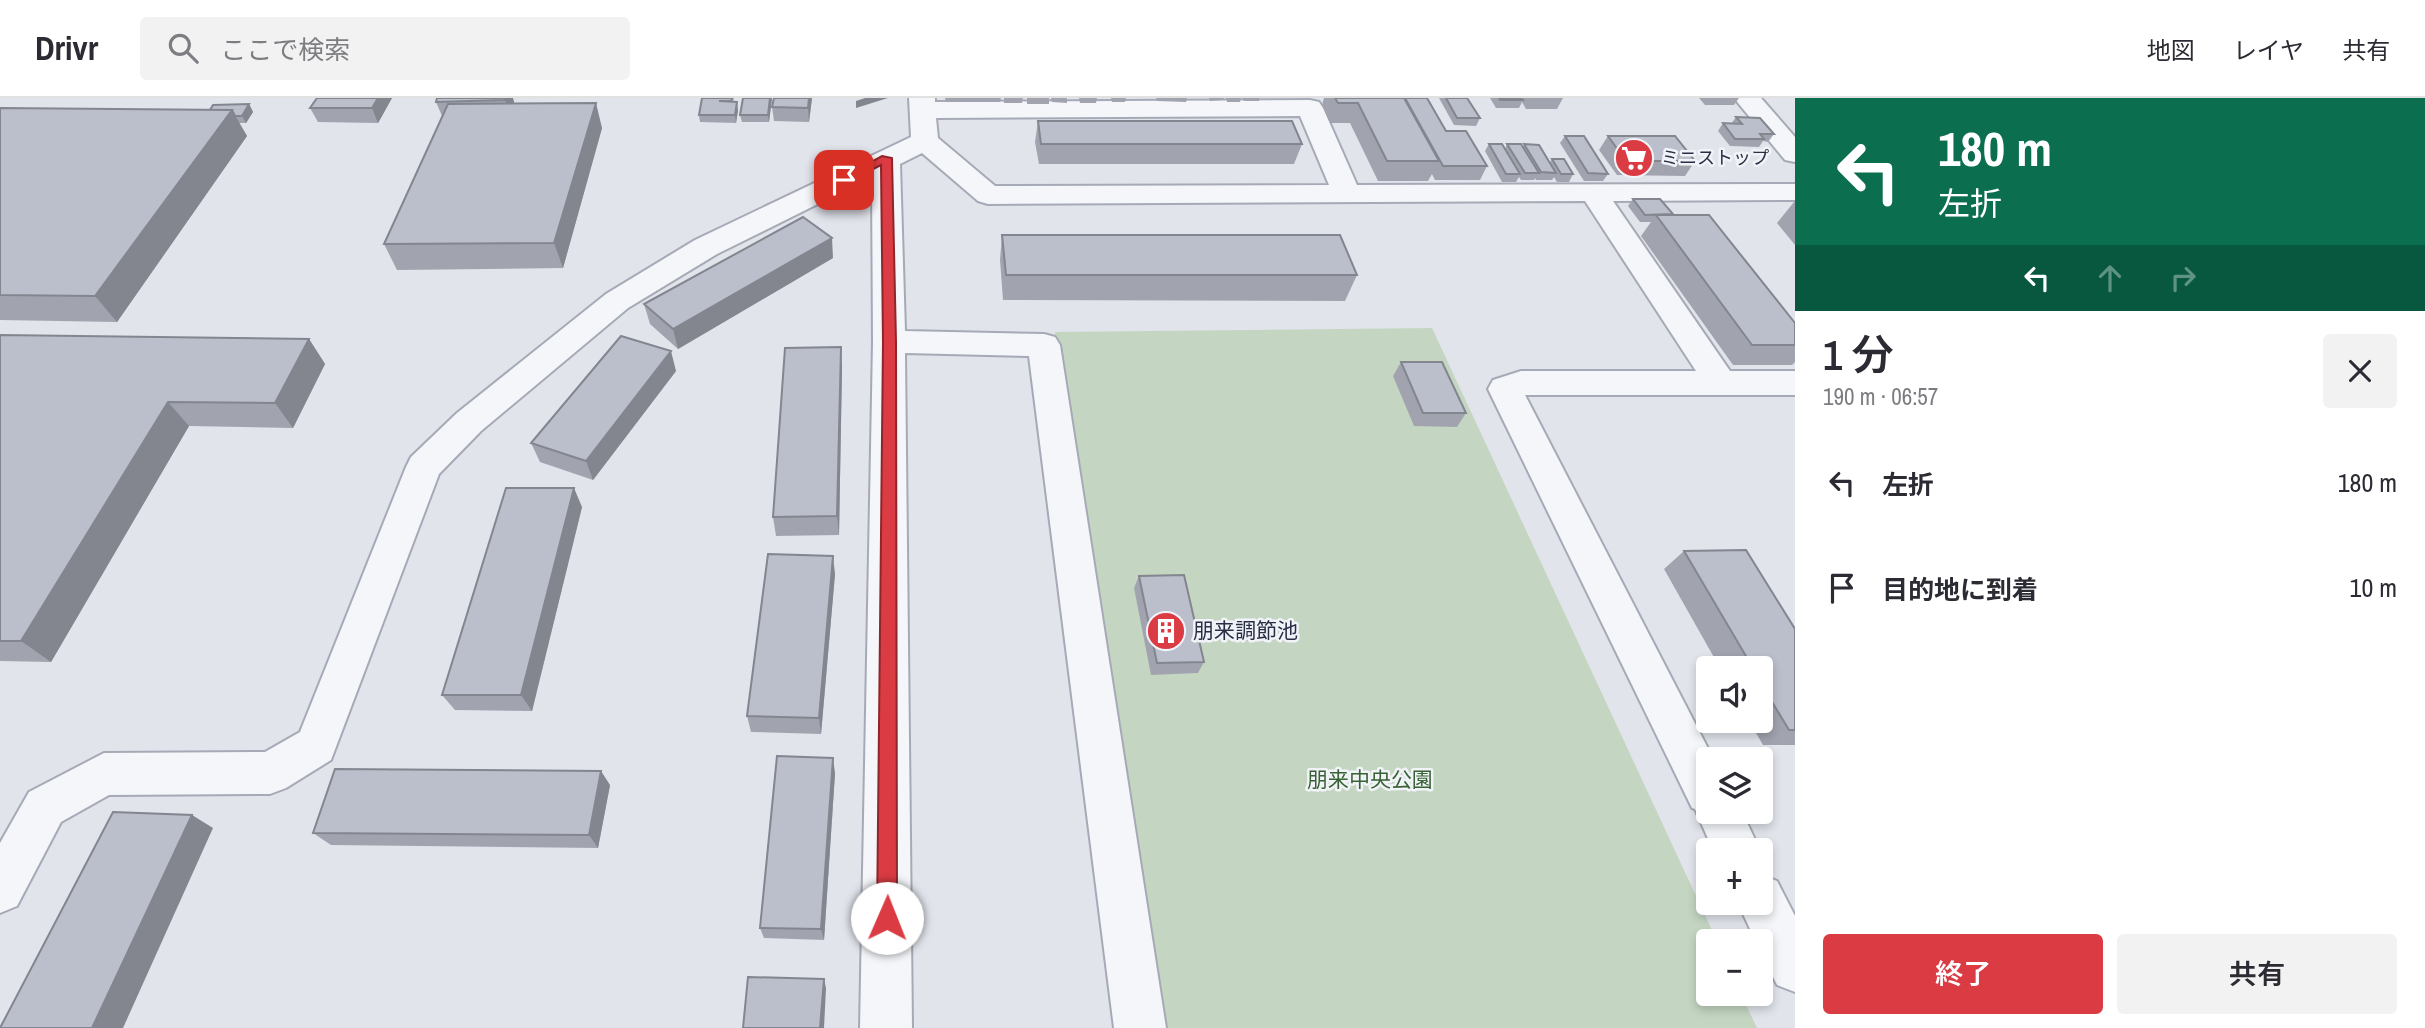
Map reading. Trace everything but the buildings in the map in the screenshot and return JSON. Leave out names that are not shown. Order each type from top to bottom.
[{"type":"street","points":[[1747,98],[1795,154]]},
{"type":"street","points":[[1346,192],[1310,108],[922,104],[925,141],[988,195],[1795,192]]},
{"type":"street","points":[[0,889],[45,807],[104,774],[270,773],[316,746],[424,467],[469,422],[617,301],[706,247],[925,141]]},
{"type":"street","points":[[886,158],[889,342],[886,1028]]},
{"type":"street","points":[[1593,192],[1721,383]]},
{"type":"street","points":[[889,342],[1044,345],[1140,1028]]},
{"type":"street","points":[[1696,769],[1505,389],[1521,383],[1795,383]]},
{"type":"street","points":[[1769,915],[1795,967]]},
{"type":"green space","name":"朋来中央公園","points":[[1432,328],[1696,896],[1696,915],[1705,915],[1711,929],[1696,929],[1696,1006],[1747,1006],[1757,1028],[1156,1028],[1055,332]]},
{"type":"place","name":"ミニストップ","points":[[1634,158]]},
{"type":"place","name":"朋来調節池","points":[[1166,631]]},
{"type":"route","points":[[844,180],[886,158],[889,342],[887,918]]}]
